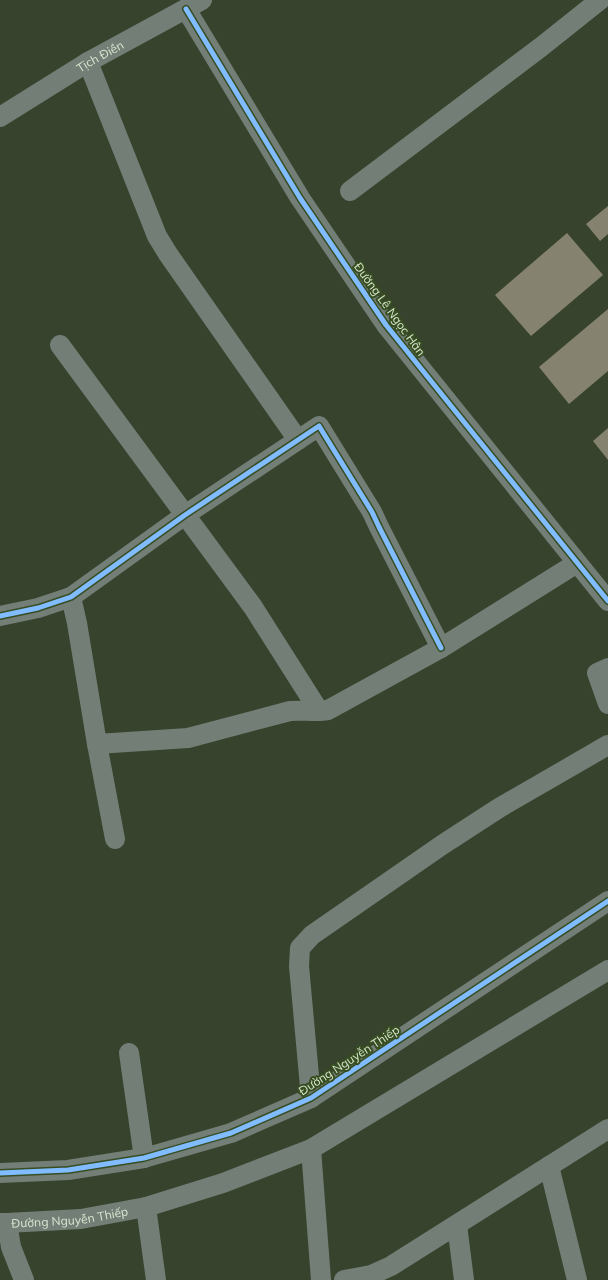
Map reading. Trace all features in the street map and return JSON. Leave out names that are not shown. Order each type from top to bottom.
[{"type":"street","points":[[350,191],[541,47],[600,0]]},
{"type":"street","name":"Tịch Điền","points":[[0,117],[88,62],[194,4]]},
{"type":"street","name":"Đường Lê Ngọc Hân","points":[[194,4],[300,198],[386,325],[608,601]]},
{"type":"street","points":[[88,62],[157,236],[172,260],[298,440]]},
{"type":"street","points":[[60,345],[253,607],[319,711]]},
{"type":"street","points":[[0,616],[38,608],[71,597],[185,514],[319,426],[372,512],[441,648]]},
{"type":"street","points":[[96,744],[188,738],[290,711],[328,710],[441,648],[577,563]]},
{"type":"street","points":[[71,597],[77,623],[96,744],[116,839]]},
{"type":"street","points":[[608,668],[597,673],[608,704]]},
{"type":"street","points":[[311,1098],[299,966],[300,948],[312,934],[467,828],[499,808],[608,746]]},
{"type":"street","name":"Đường Nguyễn Thiếp","points":[[0,1173],[68,1170],[144,1158],[231,1133],[311,1098],[608,901]]},
{"type":"street","name":"Đường Nguyễn Thiếp","points":[[4,1223],[81,1219],[146,1207],[223,1183],[311,1149],[608,970]]},
{"type":"street","points":[[129,1053],[144,1158]]},
{"type":"street","points":[[344,1280],[371,1275],[391,1266],[608,1129]]},
{"type":"street","points":[[311,1149],[321,1280]]},
{"type":"street","points":[[549,1166],[577,1280]]},
{"type":"street","points":[[146,1207],[156,1280]]},
{"type":"street","points":[[4,1223],[6,1249],[24,1280]]},
{"type":"street","points":[[457,1224],[464,1280]]},
{"type":"building","points":[[608,206],[608,234],[600,241],[586,224]]},
{"type":"building","points":[[567,233],[603,275],[531,336],[495,295]]},
{"type":"building","points":[[608,309],[608,371],[569,404],[539,367]]},
{"type":"building","points":[[608,428],[608,460],[593,441]]},
{"type":"cycle path","points":[[186,9],[300,198],[386,325],[608,601]]},
{"type":"cycle path","points":[[0,616],[38,608],[71,597],[185,515],[319,426],[372,512],[441,648]]},
{"type":"cycle path","points":[[0,1173],[68,1170],[144,1158],[231,1133],[311,1098],[608,901]]}]
